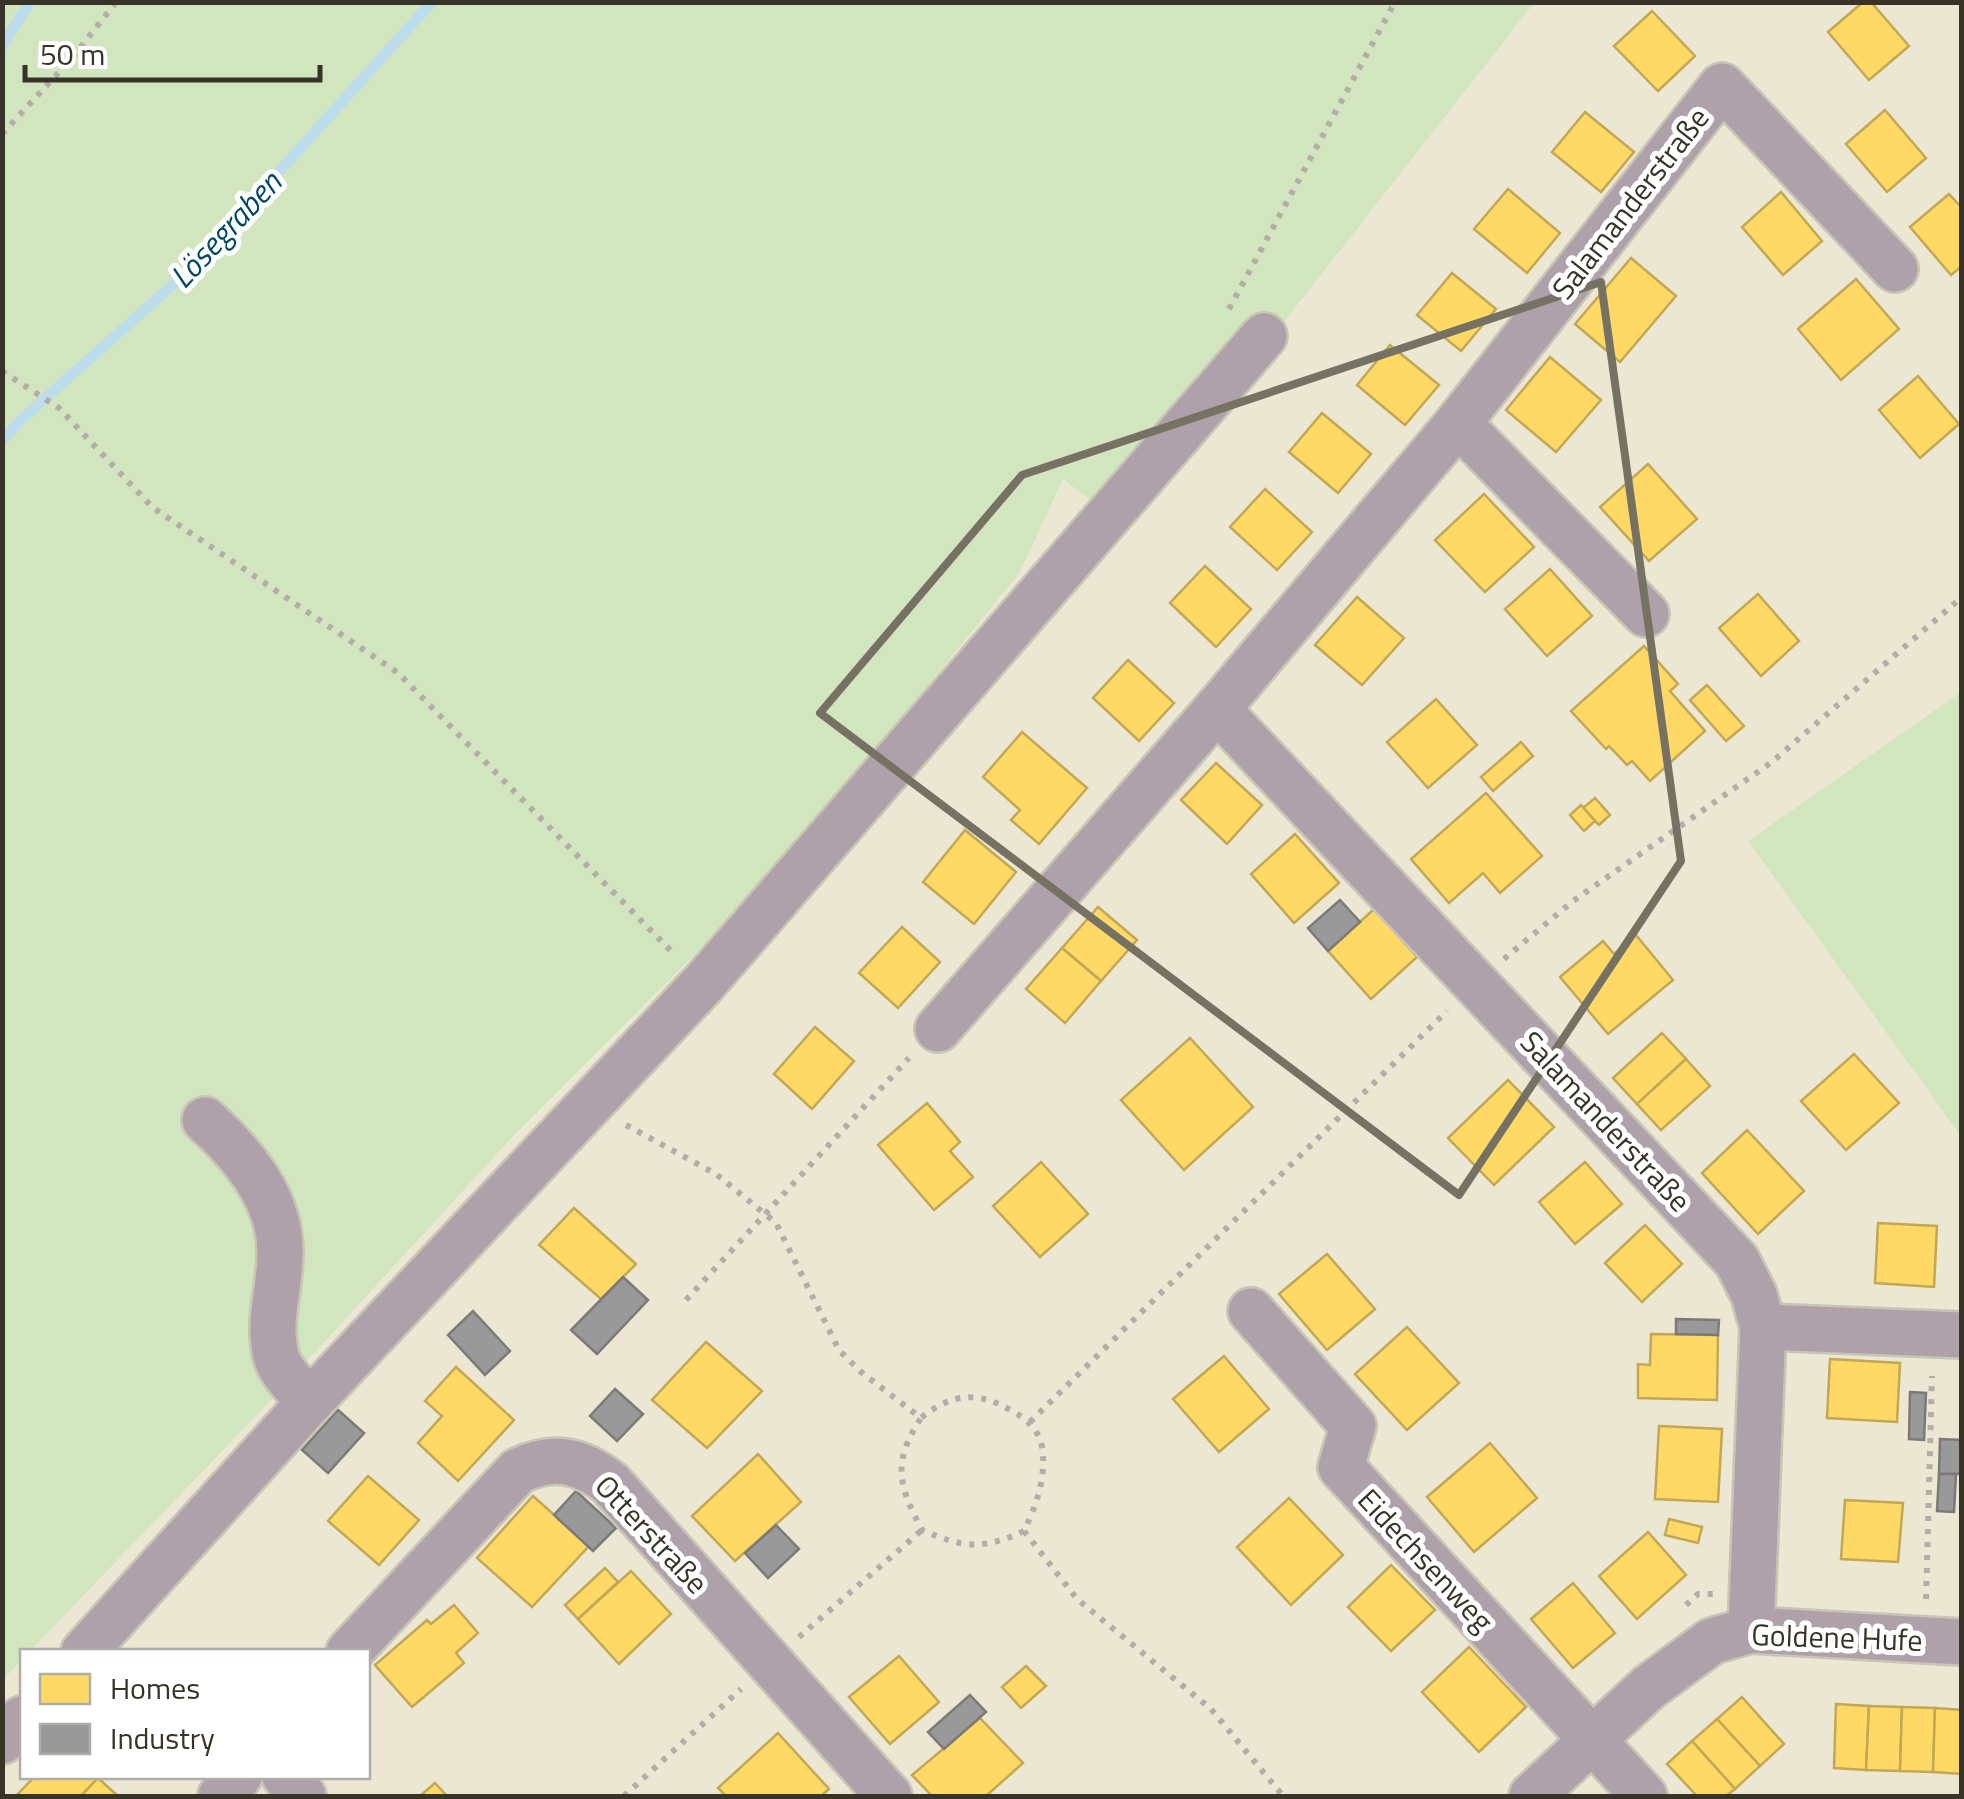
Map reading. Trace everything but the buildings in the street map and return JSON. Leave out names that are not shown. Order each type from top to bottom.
[{"type":"street","name":"Salamanderstraße","points":[[938,1029],[1217,709],[1458,424],[1722,86],[1895,268]]},
{"type":"street","points":[[87,1649],[309,1403],[703,984],[1264,336]]},
{"type":"street","points":[[1458,424],[1646,614]]},
{"type":"street","name":"Salamanderstraße","points":[[1217,709],[1737,1261],[1754,1295],[1763,1327],[1751,1630]]},
{"type":"street","points":[[205,1120],[227,1140],[260,1182],[273,1211],[280,1252],[273,1304],[277,1361],[309,1403]]},
{"type":"street","name":"Eidechsenweg","points":[[1250,1312],[1353,1426],[1340,1467],[1644,1796]]},
{"type":"street","points":[[1763,1327],[1947,1334]]},
{"type":"street","name":"Otterstraße","points":[[352,1649],[518,1471],[532,1464],[562,1460],[587,1466],[610,1483],[889,1796]]},
{"type":"street","name":"Goldene Hufe","points":[[1532,1796],[1678,1662],[1712,1641],[1751,1630],[1962,1642]]},
{"type":"street","points":[[2,1741],[20,1721]]},
{"type":"path","points":[[2,134],[73,57],[116,2]]},
{"type":"path","points":[[1234,373],[1220,326],[1395,2]]},
{"type":"path","points":[[2,371],[59,408],[152,507],[398,673],[703,984]]},
{"type":"path","points":[[686,1300],[938,1029]]},
{"type":"path","points":[[590,1105],[716,1174],[776,1223],[839,1350],[921,1418]]},
{"type":"path","points":[[1926,1605],[1947,1334]]},
{"type":"path","points":[[985,1396],[1030,1422],[1042,1445],[1043,1466],[1040,1491],[1024,1530],[973,1547],[922,1530],[901,1483],[901,1455],[921,1418],[950,1399],[985,1396]]},
{"type":"path","points":[[1024,1530],[1077,1599],[1211,1709],[1283,1796]]},
{"type":"highlighted area","points":[[1601,282],[1681,861],[1459,1195],[820,713],[1022,475]]},
{"type":"green space","points":[[3,3],[1534,3],[1124,526],[1063,479],[1020,572],[903,717],[704,945],[515,1134],[272,1399],[32,1649],[20,1649],[20,1661],[3,1680]]},
{"type":"green space","points":[[1961,692],[1961,1136],[1748,841]]},
{"type":"waterway","points":[[2,46],[30,2]]},
{"type":"waterway","name":"Lösegraben","points":[[2,440],[195,265],[432,2]]}]
